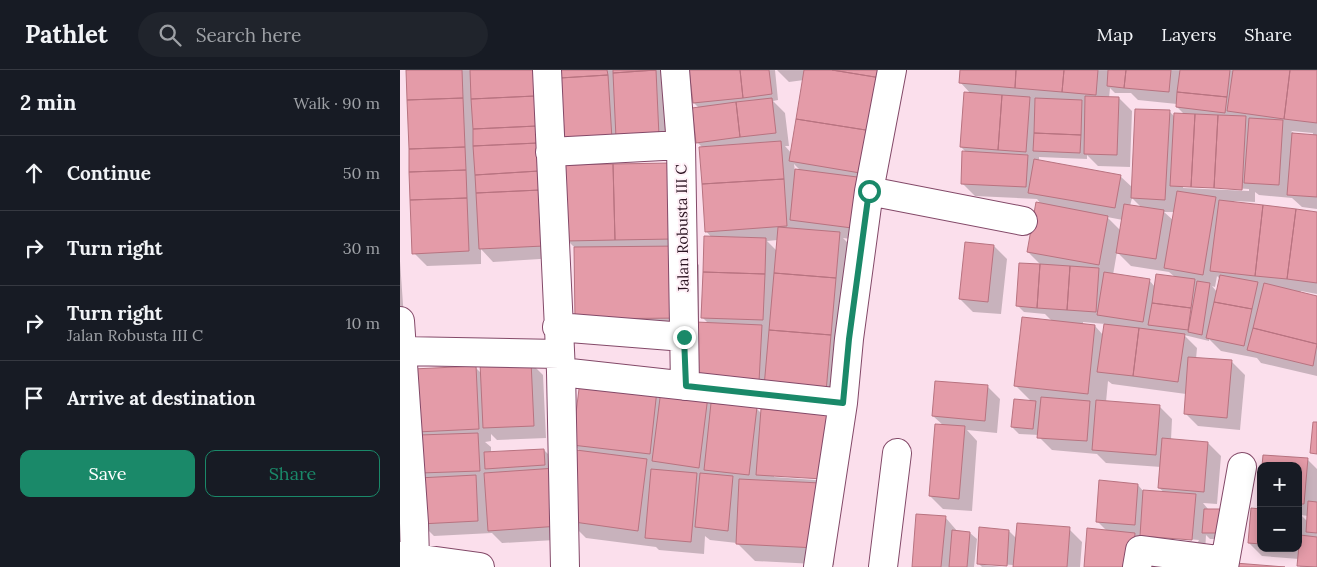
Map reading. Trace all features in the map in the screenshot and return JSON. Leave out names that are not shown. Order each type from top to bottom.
[{"type":"street","points":[[547,70],[560,363],[565,567]]},
{"type":"street","name":"Jalan Robusta III C","points":[[675,70],[681,145],[686,386]]},
{"type":"street","points":[[818,567],[843,403],[849,339],[869,191],[892,70]]},
{"type":"street","points":[[550,152],[681,145]]},
{"type":"street","points":[[869,191],[1022,220]]},
{"type":"street","points":[[400,321],[414,523],[408,558],[470,566]]},
{"type":"street","points":[[558,327],[684,337]]},
{"type":"street","points":[[402,350],[560,363],[686,386],[843,403]]},
{"type":"street","points":[[883,567],[897,453]]},
{"type":"street","points":[[1137,567],[1140,550],[1224,564],[1242,467]]},
{"type":"building","points":[[406,70],[462,70],[463,98],[407,100]]},
{"type":"building","points":[[470,70],[534,70],[535,96],[471,99]]},
{"type":"building","points":[[559,70],[607,70],[608,75],[560,78]]},
{"type":"building","points":[[613,70],[656,70],[613,73]]},
{"type":"building","points":[[656,70],[659,136],[616,138],[613,73]]},
{"type":"building","points":[[689,70],[740,70],[743,98],[693,103]]},
{"type":"building","points":[[740,70],[769,70],[772,94],[743,98]]},
{"type":"building","points":[[804,70],[832,70],[881,78],[872,131],[796,119]]},
{"type":"building","points":[[832,70],[882,70],[881,78]]},
{"type":"building","points":[[960,70],[1016,70],[1015,88],[959,83]]},
{"type":"building","points":[[1016,70],[1064,70],[1062,92],[1015,88]]},
{"type":"building","points":[[1064,70],[1098,70],[1096,95],[1062,92]]},
{"type":"building","points":[[1108,70],[1126,70],[1124,88],[1107,86]]},
{"type":"building","points":[[1126,70],[1171,70],[1169,92],[1124,88]]},
{"type":"building","points":[[1180,70],[1230,70],[1227,97],[1177,92]]},
{"type":"building","points":[[1233,70],[1290,70],[1284,119],[1227,111]]},
{"type":"building","points":[[1290,70],[1317,70],[1317,123],[1284,119]]},
{"type":"building","points":[[608,75],[612,139],[565,143],[560,78]]},
{"type":"building","points":[[964,92],[1002,95],[998,150],[960,147]]},
{"type":"building","points":[[1177,92],[1227,97],[1225,113],[1176,107]]},
{"type":"building","points":[[1002,95],[1030,97],[1026,152],[998,150]]},
{"type":"building","points":[[535,96],[537,126],[473,129],[471,99]]},
{"type":"building","points":[[1085,96],[1119,97],[1117,155],[1084,154]]},
{"type":"building","points":[[463,98],[465,147],[409,149],[407,100]]},
{"type":"building","points":[[772,98],[776,133],[740,137],[736,102]]},
{"type":"building","points":[[1035,98],[1082,100],[1081,135],[1034,133]]},
{"type":"building","points":[[736,102],[740,137],[696,143],[692,108]]},
{"type":"building","points":[[1135,109],[1170,110],[1165,200],[1131,198]]},
{"type":"building","points":[[1174,113],[1195,114],[1191,187],[1170,186]]},
{"type":"building","points":[[1195,114],[1218,115],[1214,188],[1191,187]]},
{"type":"building","points":[[1218,115],[1246,116],[1242,190],[1214,188]]},
{"type":"building","points":[[1249,118],[1283,120],[1279,185],[1244,183]]},
{"type":"building","points":[[796,119],[872,131],[866,174],[789,161]]},
{"type":"building","points":[[537,126],[538,143],[473,146],[473,129]]},
{"type":"building","points":[[1034,133],[1081,135],[1080,153],[1033,151]]},
{"type":"building","points":[[1292,133],[1317,135],[1317,197],[1287,195]]},
{"type":"building","points":[[781,141],[784,179],[702,184],[699,147]]},
{"type":"building","points":[[538,143],[539,171],[475,175],[473,146]]},
{"type":"building","points":[[465,147],[466,170],[409,172],[409,149]]},
{"type":"building","points":[[962,151],[1028,155],[1026,187],[961,184]]},
{"type":"building","points":[[1034,159],[1121,175],[1115,208],[1028,193]]},
{"type":"building","points":[[672,163],[673,239],[615,240],[613,164]]},
{"type":"building","points":[[613,164],[615,240],[566,241],[565,165]]},
{"type":"building","points":[[795,169],[865,178],[852,228],[790,220]]},
{"type":"building","points":[[466,170],[467,198],[410,200],[409,172]]},
{"type":"building","points":[[539,171],[540,190],[476,193],[475,175]]},
{"type":"building","points":[[784,179],[787,226],[705,232],[702,184]]},
{"type":"building","points":[[540,190],[544,246],[479,249],[476,193]]},
{"type":"building","points":[[1177,191],[1216,197],[1203,275],[1164,268]]},
{"type":"building","points":[[467,198],[469,251],[412,254],[410,200]]},
{"type":"building","points":[[1219,200],[1263,205],[1255,276],[1210,271]]},
{"type":"building","points":[[1036,202],[1108,216],[1099,265],[1027,252]]},
{"type":"building","points":[[1124,204],[1164,210],[1156,259],[1116,253]]},
{"type":"building","points":[[1263,205],[1296,209],[1287,279],[1255,276]]},
{"type":"building","points":[[1296,209],[1317,212],[1317,283],[1287,279]]},
{"type":"building","points":[[778,227],[840,232],[836,278],[774,273]]},
{"type":"building","points":[[704,236],[766,238],[765,274],[703,272]]},
{"type":"building","points":[[965,242],[994,245],[988,302],[959,299]]},
{"type":"building","points":[[682,246],[682,318],[575,319],[574,247]]},
{"type":"building","points":[[1019,263],[1040,264],[1037,308],[1016,306]]},
{"type":"building","points":[[1040,264],[1070,266],[1067,310],[1037,308]]},
{"type":"building","points":[[1070,266],[1099,268],[1096,312],[1067,310]]},
{"type":"building","points":[[703,272],[765,274],[763,320],[701,318]]},
{"type":"building","points":[[1104,272],[1150,279],[1143,322],[1097,315]]},
{"type":"building","points":[[774,273],[836,278],[831,335],[769,330]]},
{"type":"building","points":[[1156,274],[1195,279],[1191,308],[1152,303]]},
{"type":"building","points":[[1220,275],[1258,282],[1252,309],[1214,302]]},
{"type":"building","points":[[1197,281],[1210,283],[1202,335],[1188,332]]},
{"type":"building","points":[[1264,283],[1317,296],[1317,344],[1253,328]]},
{"type":"building","points":[[1214,302],[1252,309],[1244,346],[1206,338]]},
{"type":"building","points":[[1152,303],[1191,308],[1188,330],[1148,325]]},
{"type":"building","points":[[1022,317],[1095,325],[1088,394],[1014,386]]},
{"type":"building","points":[[696,322],[762,325],[759,382],[693,379]]},
{"type":"building","points":[[1104,324],[1139,328],[1133,376],[1097,372]]},
{"type":"building","points":[[1139,328],[1185,334],[1178,382],[1133,376]]},
{"type":"building","points":[[1253,328],[1317,344],[1313,366],[1247,350]]},
{"type":"building","points":[[769,330],[831,335],[826,392],[764,387]]},
{"type":"building","points":[[1188,357],[1232,360],[1227,418],[1184,414]]},
{"type":"building","points":[[531,361],[534,426],[483,428],[480,363]]},
{"type":"building","points":[[476,366],[479,429],[417,432],[413,369]]},
{"type":"building","points":[[580,381],[657,390],[650,454],[572,445]]},
{"type":"building","points":[[935,381],[988,385],[985,421],[932,416]]},
{"type":"building","points":[[661,390],[708,396],[699,468],[652,461]]},
{"type":"building","points":[[1041,397],[1090,401],[1087,441],[1037,438]]},
{"type":"building","points":[[1014,399],[1036,401],[1033,429],[1011,427]]},
{"type":"building","points":[[1096,400],[1160,405],[1156,455],[1092,450]]},
{"type":"building","points":[[711,403],[757,407],[749,475],[704,470]]},
{"type":"building","points":[[761,409],[827,413],[823,479],[756,475]]},
{"type":"building","points":[[1313,422],[1317,422],[1317,454],[1310,453]]},
{"type":"building","points":[[935,424],[965,426],[959,499],[929,496]]},
{"type":"building","points":[[478,433],[480,471],[420,473],[419,435]]},
{"type":"building","points":[[1162,438],[1208,442],[1204,492],[1158,488]]},
{"type":"building","points":[[544,449],[545,465],[485,469],[484,452]]},
{"type":"building","points":[[576,450],[647,459],[638,531],[567,521]]},
{"type":"building","points":[[1263,455],[1308,458],[1304,504],[1302,504],[1302,462],[1262,462]]},
{"type":"building","points":[[556,468],[560,526],[488,531],[484,473]]},
{"type":"building","points":[[651,469],[697,473],[691,542],[645,538]]},
{"type":"building","points":[[700,473],[733,476],[728,531],[695,527]]},
{"type":"building","points":[[476,475],[478,521],[420,524],[418,478]]},
{"type":"building","points":[[739,479],[820,483],[817,548],[736,544]]},
{"type":"building","points":[[1099,480],[1138,484],[1135,525],[1096,522]]},
{"type":"building","points":[[1143,490],[1196,494],[1192,540],[1140,536]]},
{"type":"building","points":[[1308,501],[1317,502],[1317,533],[1306,532]]},
{"type":"building","points":[[1251,508],[1257,509],[1257,544],[1248,543]]},
{"type":"building","points":[[1204,509],[1223,509],[1221,533],[1202,533]]},
{"type":"building","points":[[916,514],[946,516],[941,567],[912,567]]},
{"type":"building","points":[[1017,523],[1070,527],[1067,567],[1013,567]]},
{"type":"building","points":[[979,527],[1009,530],[1007,566],[977,564]]},
{"type":"building","points":[[1087,528],[1135,533],[1132,567],[1084,567]]},
{"type":"building","points":[[952,530],[970,532],[967,567],[949,567]]},
{"type":"building","points":[[1302,535],[1317,537],[1317,567],[1297,566],[1298,552],[1302,552]]},
{"type":"building","points":[[1235,563],[1285,567],[1234,567]]},
{"type":"route","points":[[684,337],[686,386],[843,403],[849,339],[869,191]]}]
